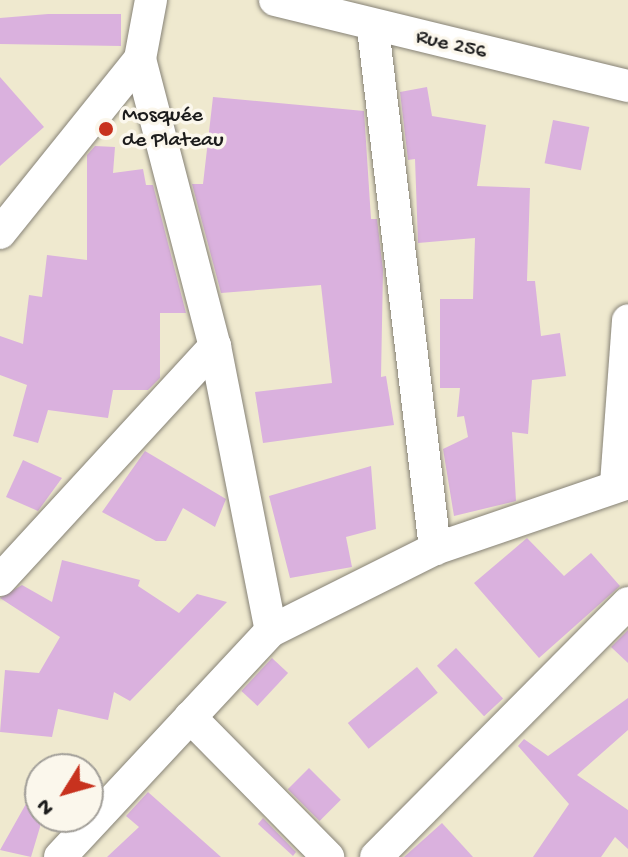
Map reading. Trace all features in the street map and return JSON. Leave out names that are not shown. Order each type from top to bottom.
[{"type":"street","points":[[151,0],[140,59],[215,346],[271,631]]},
{"type":"street","name":"Rue 256","points":[[275,0],[373,28],[628,86]]},
{"type":"street","points":[[373,28],[435,549]]},
{"type":"street","points":[[0,233],[140,59]]},
{"type":"street","points":[[60,857],[271,631],[435,549],[622,484],[628,320]]},
{"type":"street","points":[[0,580],[215,346]]},
{"type":"street","points":[[376,857],[628,603]]},
{"type":"street","points":[[190,717],[328,857]]},
{"type":"building","points":[[48,14],[121,14],[121,46],[0,44],[0,18]]},
{"type":"building","points":[[0,77],[44,127],[0,166]]},
{"type":"building","points":[[427,87],[432,116],[486,125],[477,186],[530,188],[527,281],[535,281],[541,336],[560,333],[566,376],[532,380],[528,434],[512,432],[516,501],[454,516],[443,449],[468,437],[464,416],[457,417],[460,388],[440,388],[440,299],[473,299],[475,238],[418,243],[415,159],[408,160],[400,92]]},
{"type":"building","points":[[213,97],[364,111],[371,219],[377,219],[383,270],[381,377],[386,376],[394,425],[263,443],[255,392],[332,383],[321,285],[221,293],[192,184],[203,184]]},
{"type":"building","points":[[553,120],[589,127],[581,170],[545,163]]},
{"type":"building","points":[[95,146],[115,147],[113,173],[143,169],[146,185],[153,185],[186,313],[160,313],[160,378],[148,390],[113,390],[108,418],[48,410],[38,443],[13,436],[27,385],[0,375],[0,336],[23,344],[29,295],[42,297],[47,255],[87,260],[87,155]]},
{"type":"building","points":[[145,451],[226,499],[215,527],[183,508],[166,541],[156,541],[102,512]]},
{"type":"building","points":[[23,460],[62,478],[38,511],[6,497]]},
{"type":"building","points":[[371,466],[376,529],[346,537],[352,567],[290,578],[269,496]]},
{"type":"building","points":[[527,538],[564,576],[591,553],[620,586],[539,658],[474,583]]},
{"type":"building","points":[[62,560],[140,580],[138,586],[179,613],[197,594],[227,602],[130,701],[114,692],[108,720],[58,709],[52,737],[0,732],[5,670],[39,673],[60,637],[0,598],[22,585],[52,602]]},
{"type":"building","points":[[628,630],[628,663],[611,647]]},
{"type":"building","points":[[456,648],[503,698],[484,716],[437,666]]},
{"type":"building","points":[[272,658],[288,673],[257,706],[241,691]]},
{"type":"building","points":[[417,667],[438,693],[369,749],[348,723]]},
{"type":"building","points":[[628,698],[628,730],[577,775],[628,810],[628,849],[615,837],[601,857],[533,857],[569,804],[518,746],[524,739],[548,756]]},
{"type":"building","points":[[309,768],[341,800],[320,821],[288,789]]},
{"type":"building","points":[[148,792],[221,857],[107,857],[139,827],[126,816]]},
{"type":"building","points":[[24,807],[24,833],[38,833],[31,857],[0,850]]},
{"type":"building","points":[[263,818],[296,852],[293,856],[258,824]]},
{"type":"building","points":[[442,823],[473,857],[404,857]]},
{"type":"place","name":"Mosquée de Plateau","points":[[106,129]]}]
